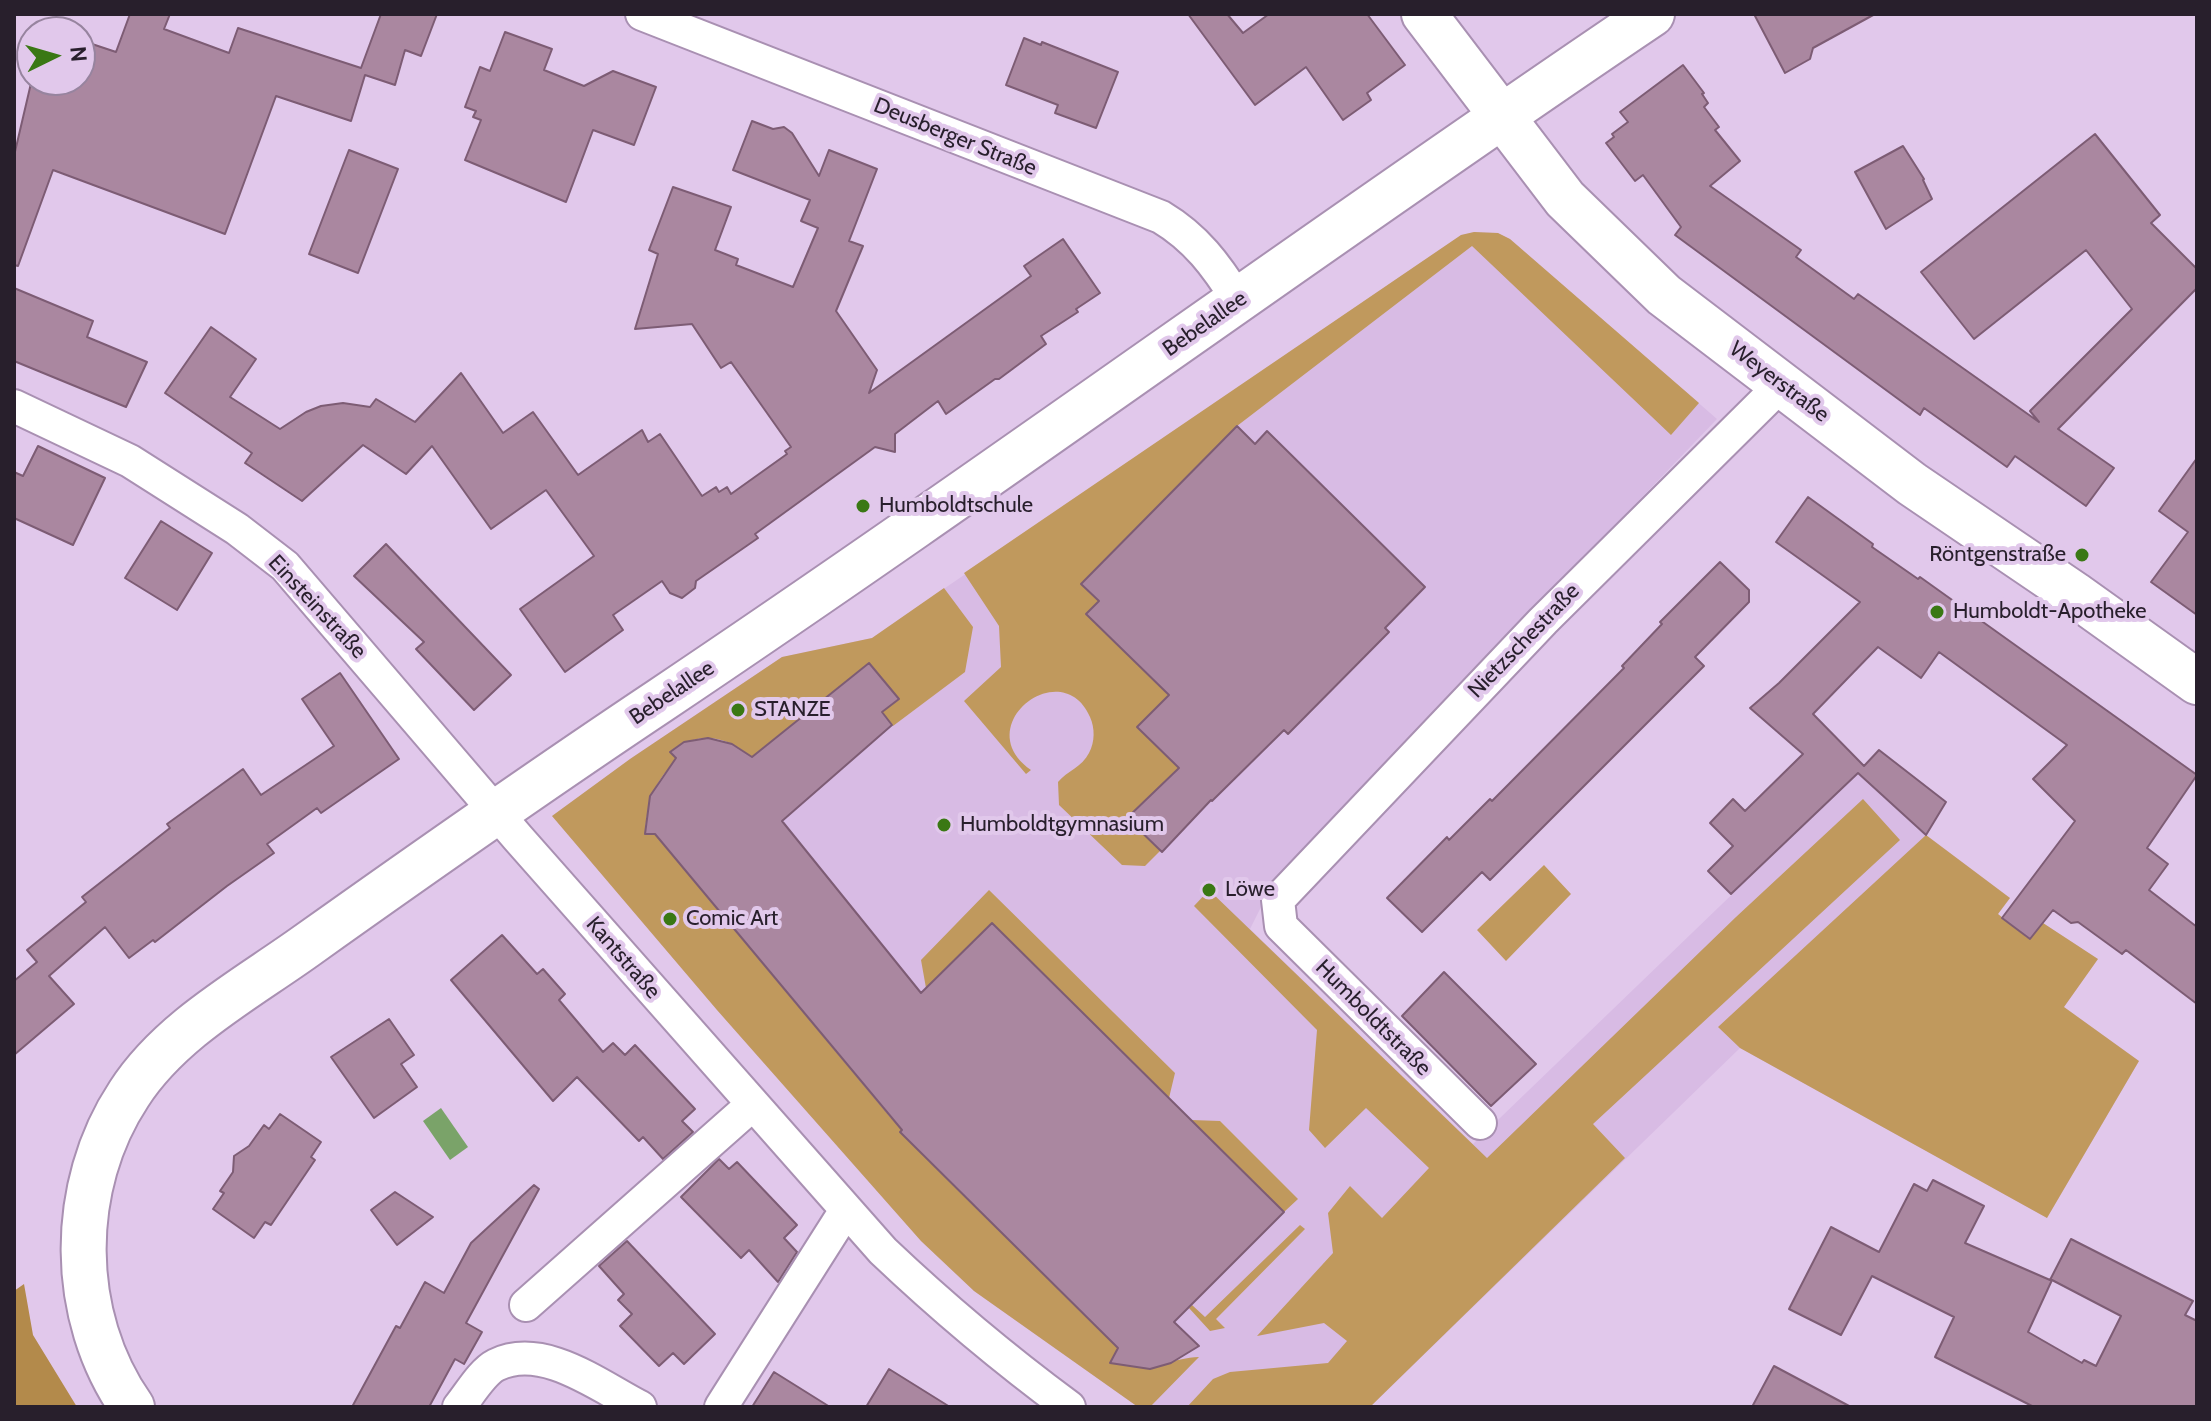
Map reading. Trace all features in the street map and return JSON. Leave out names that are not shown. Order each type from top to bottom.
[{"type":"main road","name":"Weyerstraße","points":[[1424,14],[1565,199],[1642,274],[1697,321],[1783,383],[1895,471],[2197,682]]},
{"type":"main road","name":"Bebelallee","points":[[132,1407],[110,1368],[86,1287],[83,1243],[88,1197],[109,1128],[140,1078],[174,1043],[495,812],[818,595],[1500,116],[1652,14]]},
{"type":"street","name":"Deusberger Straße","points":[[642,14],[1161,217],[1183,230],[1202,248],[1238,300]]},
{"type":"street","name":"Nietzschestraße","points":[[1277,908],[1278,900],[1286,890],[1543,621],[1783,383]]},
{"type":"street","name":"Einsteinstraße","points":[[14,406],[130,461],[237,529],[285,566],[495,812]]},
{"type":"street","name":"Kantstraße","points":[[495,812],[883,1251],[928,1294],[1069,1407]]},
{"type":"street","name":"Humboldtstraße","points":[[1277,908],[1281,926],[1480,1123]]},
{"type":"street","points":[[526,1305],[752,1105]]},
{"type":"street","points":[[721,1407],[846,1210]]},
{"type":"street","points":[[459,1407],[494,1366],[520,1357],[551,1360],[640,1407]]},
{"type":"shaded area","name":"Humboldtgymnasium","points":[[1498,233],[1510,239],[1717,419],[1274,881],[1250,929],[1473,1144],[1858,773],[1926,835],[2010,898],[1998,914],[2029,939],[2043,923],[2098,959],[2064,1007],[2139,1061],[2047,1218],[1740,1048],[1370,1407],[1138,1407],[974,1291],[921,1241],[717,1010],[552,816],[633,757],[782,657],[872,638],[1461,235]]},
{"type":"shaded area","points":[[1498,233],[1510,239],[1699,403],[1671,435],[1472,246],[1237,426],[1082,584],[1099,601],[1086,614],[1169,695],[1138,727],[1211,800],[1145,866],[1122,865],[1059,805],[1058,782],[1086,758],[1093,740],[1090,717],[1077,699],[1060,692],[1042,694],[1026,703],[1015,717],[1010,734],[1014,752],[1031,770],[1026,774],[964,701],[1001,667],[999,626],[964,573],[1461,235]]},
{"type":"shaded area","points":[[944,588],[973,627],[965,672],[893,726],[882,712],[898,700],[744,763],[742,750],[724,741],[697,739],[680,746],[671,751],[677,760],[653,793],[645,834],[667,833],[670,852],[891,1118],[919,1113],[900,1132],[1120,1344],[1112,1361],[1147,1367],[1199,1357],[1150,1407],[1138,1407],[974,1291],[921,1241],[717,1010],[552,816],[630,759],[782,657],[872,638]]},
{"type":"shaded area","points":[[1863,799],[1900,840],[1593,1124],[1625,1158],[1370,1407],[1187,1407],[1213,1379],[1230,1372],[1328,1363],[1347,1341],[1324,1323],[1257,1336],[1333,1253],[1328,1213],[1350,1186],[1382,1218],[1429,1168],[1366,1108],[1325,1148],[1309,1130],[1317,1030],[1194,906],[1209,890],[1487,1158]]},
{"type":"shaded area","points":[[1926,835],[2010,898],[1998,914],[2029,939],[2043,923],[2098,959],[2064,1007],[2139,1061],[2047,1218],[1740,1048],[1718,1027]]},
{"type":"shaded area","points":[[1544,865],[1571,894],[1506,961],[1477,930]]},
{"type":"shaded area","points":[[989,890],[1175,1073],[1169,1098],[926,988],[921,960]]},
{"type":"shaded area","points":[[441,1108],[468,1147],[450,1160],[423,1121]]},
{"type":"shaded area","points":[[1191,1120],[1220,1121],[1298,1199],[1284,1212]]},
{"type":"shaded area","points":[[1300,1225],[1305,1229],[1216,1319],[1225,1328],[1210,1331],[1189,1308],[1192,1305],[1205,1317]]},
{"type":"shaded area","points":[[24,1284],[33,1335],[77,1407],[14,1407],[14,1291]]},
{"type":"building","points":[[130,14],[170,14],[164,29],[229,53],[238,28],[361,68],[381,14],[437,14],[421,56],[405,50],[395,85],[365,75],[351,121],[276,96],[225,234],[53,170],[18,266],[14,265],[14,156],[28,96],[96,96],[96,45],[116,52]]},
{"type":"building","points":[[1188,14],[1227,14],[1243,33],[1269,14],[1367,14],[1405,65],[1367,93],[1371,100],[1343,120],[1306,67],[1255,105]]},
{"type":"building","points":[[1754,14],[1875,14],[1813,48],[1810,59],[1785,73]]},
{"type":"building","points":[[505,32],[552,49],[544,70],[584,86],[613,71],[656,87],[634,145],[593,130],[566,202],[465,160],[481,120],[473,117],[476,111],[465,107],[480,67],[490,71]]},
{"type":"building","points":[[1024,38],[1118,72],[1096,128],[1055,113],[1058,105],[1006,85]]},
{"type":"building","points":[[1683,65],[1704,93],[1708,103],[1704,107],[1719,127],[1715,130],[1740,161],[1710,186],[1801,250],[1796,257],[1854,299],[1858,294],[2039,422],[2030,411],[2132,309],[2086,250],[1974,339],[1921,272],[2095,134],[2160,215],[2151,223],[2197,269],[2197,288],[2058,429],[2114,468],[2086,506],[2015,456],[2007,467],[1924,408],[1920,415],[1675,235],[1681,227],[1643,175],[1635,181],[1606,143],[1628,122],[1620,112]]},
{"type":"building","points":[[752,121],[773,129],[784,127],[792,133],[819,176],[829,150],[877,169],[849,241],[863,246],[836,311],[877,370],[869,393],[1031,276],[1024,266],[1063,239],[1100,293],[1041,336],[1046,344],[999,379],[946,414],[938,401],[895,434],[895,452],[875,447],[755,534],[758,538],[696,581],[695,588],[682,598],[670,593],[662,581],[613,615],[623,630],[565,672],[520,609],[594,556],[546,490],[491,529],[432,446],[406,474],[363,445],[302,501],[245,463],[252,453],[165,393],[211,327],[256,359],[230,397],[280,429],[321,406],[343,403],[370,407],[376,399],[415,422],[461,373],[503,433],[533,412],[578,475],[642,430],[648,442],[660,434],[702,496],[716,487],[719,492],[727,487],[731,494],[787,454],[785,451],[791,447],[731,362],[721,368],[692,324],[635,329],[658,254],[649,250],[673,187],[731,207],[715,250],[738,259],[736,265],[793,287],[818,228],[801,221],[810,200],[733,170]]},
{"type":"building","points":[[1903,146],[1924,179],[1932,199],[1886,229],[1855,172]]},
{"type":"building","points":[[349,150],[398,169],[358,273],[309,254]]},
{"type":"building","points":[[14,288],[93,321],[87,337],[147,362],[126,407],[14,361]]},
{"type":"building","points":[[1237,426],[1255,444],[1267,431],[1425,587],[1385,628],[1389,632],[1288,734],[1284,730],[1162,852],[1127,818],[1179,768],[1137,727],[1169,695],[1086,614],[1099,601],[1081,584]]},
{"type":"building","points":[[38,446],[105,478],[73,545],[14,518],[14,472],[23,476]]},
{"type":"building","points":[[2197,458],[2197,615],[2151,582],[2188,532],[2159,511]]},
{"type":"building","points":[[1808,497],[1873,544],[1872,547],[1918,579],[1920,577],[2197,775],[2147,848],[2168,864],[2149,890],[2197,927],[2197,1004],[2126,950],[2122,954],[2078,922],[2071,923],[2053,910],[2030,939],[2002,918],[2075,821],[2033,779],[2067,745],[1939,652],[1921,678],[1878,647],[1813,714],[1864,766],[1879,750],[1946,802],[1926,835],[1858,773],[1731,894],[1708,871],[1733,846],[1710,823],[1733,799],[1745,811],[1803,754],[1750,708],[1860,602],[1776,542]]},
{"type":"building","points":[[161,521],[212,553],[177,610],[125,578]]},
{"type":"building","points":[[386,544],[511,675],[474,710],[416,649],[424,642],[354,576]]},
{"type":"building","points":[[1720,562],[1749,590],[1749,602],[1695,657],[1704,666],[1490,880],[1482,872],[1422,932],[1387,898],[1447,837],[1449,840],[1490,799],[1492,801],[1624,668],[1622,666],[1662,624],[1660,622]]},
{"type":"building","points":[[869,663],[899,699],[882,712],[892,725],[782,821],[921,993],[992,923],[1284,1212],[1174,1322],[1199,1346],[1171,1363],[1150,1369],[1110,1363],[1118,1348],[900,1132],[902,1130],[655,834],[645,834],[650,796],[676,758],[670,752],[684,742],[708,738],[732,744],[752,757]]},
{"type":"building","points":[[340,673],[399,759],[321,813],[317,808],[267,844],[274,853],[129,958],[105,927],[49,976],[74,1004],[14,1055],[14,981],[37,962],[27,950],[86,902],[82,897],[170,828],[167,824],[243,769],[261,795],[334,746],[302,699]]},
{"type":"building","points":[[502,935],[537,974],[543,969],[565,994],[559,1000],[603,1052],[613,1043],[625,1055],[635,1045],[695,1109],[682,1121],[693,1132],[663,1159],[643,1137],[639,1141],[577,1077],[553,1101],[451,980]]},
{"type":"building","points":[[1444,972],[1536,1064],[1491,1106],[1402,1016]]},
{"type":"building","points":[[389,1019],[414,1055],[401,1064],[417,1087],[374,1118],[331,1057]]},
{"type":"building","points":[[280,1114],[321,1142],[311,1157],[315,1160],[271,1225],[265,1222],[254,1238],[213,1209],[224,1193],[220,1191],[233,1172],[234,1156],[249,1146],[264,1125],[269,1129]]},
{"type":"building","points":[[719,1159],[729,1169],[737,1162],[797,1225],[784,1238],[797,1252],[778,1282],[749,1250],[741,1258],[681,1197]]},
{"type":"building","points":[[1933,1180],[1984,1206],[1965,1243],[2050,1280],[2071,1239],[2193,1301],[2185,1315],[2197,1321],[2197,1407],[2034,1407],[1935,1357],[1954,1317],[1872,1276],[1841,1335],[1789,1309],[1831,1227],[1879,1252],[1914,1184],[1927,1191]],"holes":[[[2052,1280],[2121,1316],[2096,1366],[2084,1360],[2082,1363],[2028,1332]]]},
{"type":"building","points":[[534,1185],[539,1189],[466,1323],[482,1332],[464,1364],[455,1359],[429,1407],[352,1407],[396,1326],[400,1328],[425,1282],[444,1293],[471,1243]]},
{"type":"building","points":[[395,1192],[433,1217],[397,1245],[371,1210]]},
{"type":"building","points":[[627,1241],[715,1334],[684,1364],[673,1353],[659,1366],[620,1326],[632,1314],[618,1300],[624,1294],[599,1266]]},
{"type":"building","points":[[1774,1366],[1851,1407],[1752,1407]]},
{"type":"building","points":[[889,1369],[950,1407],[866,1407]]},
{"type":"building","points":[[774,1372],[830,1407],[752,1407]]},
{"type":"place","name":"Humboldtschule","points":[[863,506]]},
{"type":"place","name":"Röntgenstraße","points":[[2082,555]]},
{"type":"place","name":"Humboldt-Apotheke","points":[[1937,612]]},
{"type":"place","name":"STANZE","points":[[738,710]]},
{"type":"place","name":"Humboldtgymnasium","points":[[944,825]]},
{"type":"place","name":"Löwe","points":[[1209,890]]},
{"type":"place","name":"Comic Art","points":[[670,919]]}]
